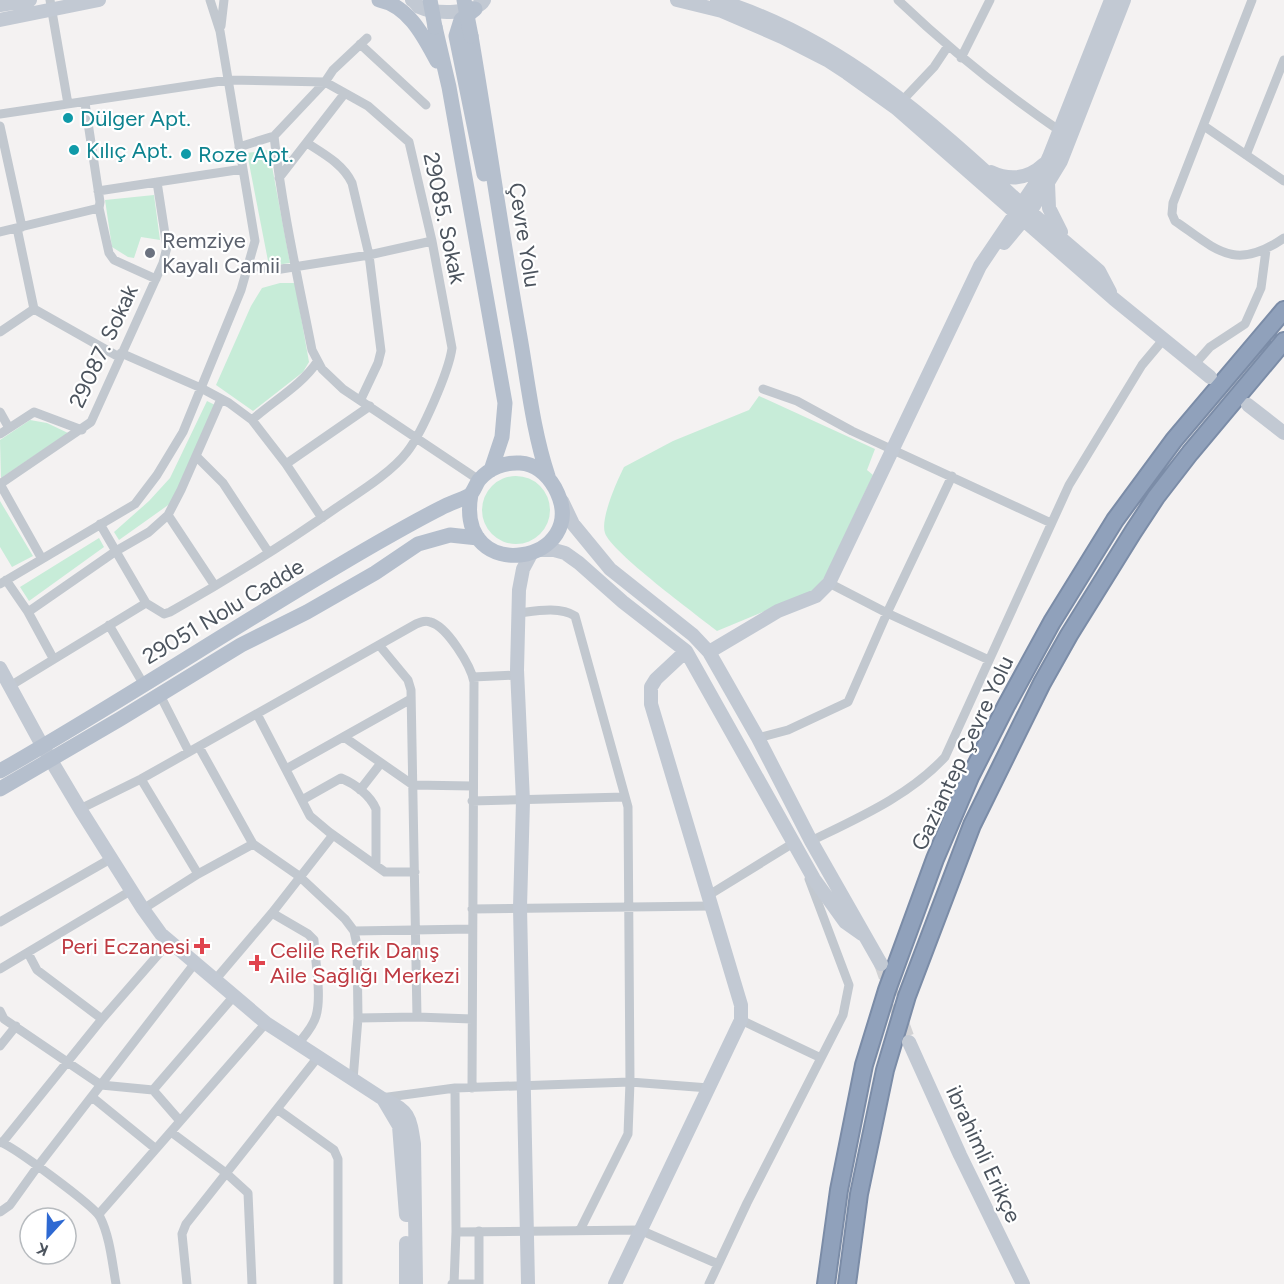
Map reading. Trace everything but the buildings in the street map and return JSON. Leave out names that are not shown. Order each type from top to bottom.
[{"type":"highway","name":"Gaziantep Çevre Yolu","points":[[826,1284],[838,1190],[864,1065],[887,990],[939,849],[970,777],[1052,622],[1115,520],[1174,440],[1284,310]]},
{"type":"highway","name":"Gaziantep Çevre Yolu","points":[[848,1284],[859,1194],[885,1070],[907,996],[972,825],[1042,683],[1133,532],[1156,497],[1190,453],[1284,341]]},
{"type":"main road","points":[[379,0],[407,15],[423,34],[447,80]]},
{"type":"main road","points":[[417,2],[437,16],[444,30],[453,65],[489,260],[488,296]]},
{"type":"main road","name":"Çevre Yolu","points":[[417,2],[435,27],[447,80],[488,296],[505,403],[502,437],[491,470]]},
{"type":"main road","points":[[475,3],[461,20],[456,36],[506,282],[520,338]]},
{"type":"main road","name":"Çevre Yolu","points":[[475,3],[471,36],[512,297],[537,433],[548,476]]},
{"type":"main road","name":"29051 Nolu Cadde","points":[[0,789],[144,685],[369,548],[475,487],[491,470],[505,464],[520,463],[535,467],[548,476]]},
{"type":"main road","points":[[504,555],[517,556],[535,552],[550,541],[558,529],[562,516],[562,501],[548,476]]},
{"type":"main road","points":[[475,487],[468,509],[471,524],[478,538]]},
{"type":"main road","name":"29051 Nolu Cadde","points":[[0,771],[47,753],[160,695],[241,645],[307,612],[375,573],[418,544],[450,535],[478,538],[489,549],[504,555]]},
{"type":"street","points":[[0,5],[30,0]]},
{"type":"street","points":[[0,20],[51,3],[99,0]]},
{"type":"street","points":[[53,658],[28,612],[3,582],[135,504],[157,475],[183,432],[241,290],[255,241],[220,31],[210,0]]},
{"type":"street","points":[[220,31],[224,0]]},
{"type":"street","points":[[677,0],[722,11],[782,37],[826,60],[899,104],[980,166],[998,176],[1017,178],[1035,171],[1049,158]]},
{"type":"street","points":[[717,0],[768,19],[830,50],[876,79],[961,164],[1078,252],[1099,271],[1114,299]]},
{"type":"street","points":[[898,0],[961,58],[1060,131]]},
{"type":"street","points":[[961,58],[990,0]]},
{"type":"street","points":[[1023,212],[1049,158],[1111,0]]},
{"type":"street","points":[[709,652],[778,611],[816,596],[829,583],[971,288],[1006,234],[1048,183],[1072,138],[1125,0]]},
{"type":"street","points":[[1252,0],[1173,203],[1172,214],[1174,221],[1219,252],[1244,256],[1266,250],[1284,238]]},
{"type":"street","points":[[417,2],[441,12],[475,3]]},
{"type":"street","points":[[51,3],[68,104]]},
{"type":"street","points":[[239,147],[274,136],[325,82],[333,70],[363,41],[426,105]]},
{"type":"street","points":[[899,104],[934,67],[948,46]]},
{"type":"street","points":[[1246,154],[1284,60]]},
{"type":"street","name":"29085. Sokak","points":[[0,114],[228,80],[325,82],[368,106],[409,142],[432,241],[452,348],[450,363],[416,438],[406,453],[369,486],[269,554],[170,612],[164,614],[146,603]]},
{"type":"street","points":[[279,178],[345,93]]},
{"type":"street","points":[[85,103],[105,239],[114,260],[156,279]]},
{"type":"street","points":[[0,126],[34,309]]},
{"type":"street","points":[[1203,126],[1282,176]]},
{"type":"street","points":[[274,136],[279,178],[312,350],[317,362],[337,384],[416,438],[475,487]]},
{"type":"street","points":[[307,143],[348,173],[369,255],[381,351],[378,363],[361,399]]},
{"type":"street","points":[[961,164],[963,169],[998,203],[1006,234]]},
{"type":"street","points":[[980,166],[1050,243],[1114,299],[1210,377]]},
{"type":"street","points":[[98,191],[243,169]]},
{"type":"street","name":"29087. Sokak","points":[[0,484],[91,422],[156,279],[167,248],[157,182]]},
{"type":"street","points":[[1048,183],[1048,200],[1053,220],[1078,252]]},
{"type":"street","points":[[0,232],[99,208]]},
{"type":"street","points":[[1006,234],[1026,234],[1050,243]]},
{"type":"street","points":[[248,265],[275,270],[369,255],[432,241]]},
{"type":"street","points":[[1194,365],[1210,347],[1245,324],[1261,288],[1266,250]]},
{"type":"street","points":[[0,332],[34,309]]},
{"type":"street","points":[[34,309],[120,355],[201,388],[252,420],[286,464],[322,518]]},
{"type":"street","points":[[811,841],[876,808],[928,775],[945,758],[1069,485],[1142,365],[1163,340]]},
{"type":"street","points":[[252,420],[309,375],[317,362]]},
{"type":"street","points":[[763,389],[797,401],[852,431],[1051,523]]},
{"type":"street","points":[[28,612],[116,551],[149,532],[168,515],[221,399]]},
{"type":"street","points":[[1248,405],[1284,433]]},
{"type":"street","points":[[286,464],[370,406]]},
{"type":"street","points":[[0,412],[9,428]]},
{"type":"street","points":[[0,434],[34,412],[82,430]]},
{"type":"street","points":[[196,456],[223,483],[269,554]]},
{"type":"street","points":[[758,738],[788,730],[829,713],[848,702],[952,476]]},
{"type":"street","points":[[0,484],[42,559]]},
{"type":"street","points":[[562,501],[573,524],[610,569],[693,635],[709,652],[758,738],[811,841],[881,964]]},
{"type":"street","points":[[168,515],[215,586]]},
{"type":"street","points":[[10,686],[146,603],[100,524]]},
{"type":"street","points":[[569,556],[567,548],[569,539],[575,536],[583,538]]},
{"type":"street","points":[[528,1284],[520,907],[523,801],[517,675],[519,590],[523,569],[535,552],[554,550],[569,556],[686,651],[814,879],[845,922],[864,936]]},
{"type":"street","points":[[504,555],[513,565],[519,590]]},
{"type":"street","points":[[829,583],[887,614],[989,660]]},
{"type":"street","points":[[519,613],[541,610],[569,612],[574,616],[628,807],[630,1082],[627,1139],[580,1230]]},
{"type":"street","points":[[80,809],[141,779],[416,624],[426,621],[434,623],[452,641],[473,677],[472,1088]]},
{"type":"street","points":[[109,625],[144,685]]},
{"type":"street","points":[[379,645],[408,680],[411,699],[417,1017]]},
{"type":"street","points":[[615,1284],[741,1020],[741,1005],[651,704],[651,687],[656,679],[686,651]]},
{"type":"street","points":[[0,668],[80,809],[161,934],[266,1023],[382,1099],[400,1106],[412,1125],[414,1144],[416,1284]]},
{"type":"street","points":[[473,677],[517,675]]},
{"type":"street","points":[[160,695],[189,752]]},
{"type":"street","points":[[286,769],[411,699]]},
{"type":"street","points":[[257,714],[310,816],[385,872],[415,872]]},
{"type":"street","points":[[344,736],[413,785],[472,786]]},
{"type":"street","points":[[199,747],[253,844],[299,876],[345,919],[354,932],[357,945],[358,1018],[353,1080]]},
{"type":"street","points":[[360,790],[381,762]]},
{"type":"street","points":[[302,800],[341,778],[373,801],[376,809],[376,865]]},
{"type":"street","points":[[141,779],[198,874]]},
{"type":"street","points":[[472,801],[625,797]]},
{"type":"street","points":[[215,980],[272,913],[333,835]]},
{"type":"street","points":[[472,909],[628,906],[711,900],[795,842]]},
{"type":"street","points":[[709,1284],[843,1015],[849,985],[795,842]]},
{"type":"street","points":[[143,909],[198,874],[253,844]]},
{"type":"street","points":[[0,922],[112,858]]},
{"type":"street","points":[[0,969],[132,890]]},
{"type":"street","points":[[272,913],[308,934],[314,940],[317,1015],[298,1044]]},
{"type":"street","points":[[354,932],[472,929]]},
{"type":"street","points":[[116,1284],[108,1239],[99,1214],[38,1166],[1,1142],[102,1019],[170,941]]},
{"type":"street","points":[[28,953],[37,970],[102,1019]]},
{"type":"street","points":[[0,1212],[10,1206],[38,1166],[195,963]]},
{"type":"street","points":[[153,1090],[234,996]]},
{"type":"street","points":[[0,1011],[4,1019],[101,1085],[153,1090],[180,1121]]},
{"type":"street","points":[[358,1018],[472,1018]]},
{"type":"street","points":[[741,1020],[821,1058]]},
{"type":"street","points":[[99,1214],[266,1023]]},
{"type":"street","points":[[0,1046],[16,1026]]},
{"type":"street","name":"ibrahimli Erikçe","points":[[909,1042],[960,1155],[1023,1284]]},
{"type":"street","points":[[186,1284],[182,1234],[186,1224],[318,1057]]},
{"type":"street","points":[[382,1099],[455,1088],[630,1082],[709,1088]]},
{"type":"street","points":[[455,1088],[456,1232],[453,1284],[479,1284],[479,1231]]},
{"type":"street","points":[[92,1097],[156,1149]]},
{"type":"street","points":[[382,1099],[396,1117],[401,1134],[406,1200],[406,1284]]},
{"type":"street","points":[[277,1109],[334,1150],[338,1159],[338,1284]]},
{"type":"street","points":[[171,1132],[226,1173],[248,1193],[252,1284]]},
{"type":"street","points":[[456,1232],[640,1230],[718,1264]]},
{"type":"green space","points":[[269,150],[290,263],[269,266],[247,153]]},
{"type":"green space","points":[[154,195],[160,240],[141,237],[134,258],[128,257],[112,247],[105,200]]},
{"type":"green space","points":[[280,283],[295,283],[309,362],[303,372],[253,411],[216,385],[251,306],[262,288]]},
{"type":"green space","points":[[759,396],[875,449],[867,470],[873,475],[825,577],[813,591],[717,631],[622,554],[605,533],[605,519],[610,500],[624,467],[673,441],[749,410]]},
{"type":"green space","points":[[207,401],[215,405],[171,503],[119,540],[114,532],[149,501],[170,478]]},
{"type":"green space","points":[[30,420],[47,423],[68,433],[1,478],[0,440]]},
{"type":"green space","points":[[509,476],[523,476],[535,481],[545,491],[550,510],[545,529],[535,539],[523,544],[509,544],[497,539],[487,529],[482,517],[482,503],[487,491],[497,481]]},
{"type":"green space","points":[[0,501],[33,556],[12,567],[0,547]]},
{"type":"green space","points":[[99,538],[104,547],[29,601],[20,587]]},
{"type":"tunnel","points":[[881,964],[909,1042]]},
{"type":"place","name":"Dülger Apt.","points":[[68,118]]},
{"type":"place","name":"Kılıç Apt.","points":[[74,150]]},
{"type":"place","name":"Roze Apt.","points":[[186,154]]},
{"type":"place","name":"Remziye Kayalı Camii","points":[[150,253]]},
{"type":"place","name":"Peri Eczanesi","points":[[202,946]]},
{"type":"place","name":"Celile Refik Danış Aile Sağlığı Merkezi","points":[[257,963]]}]
